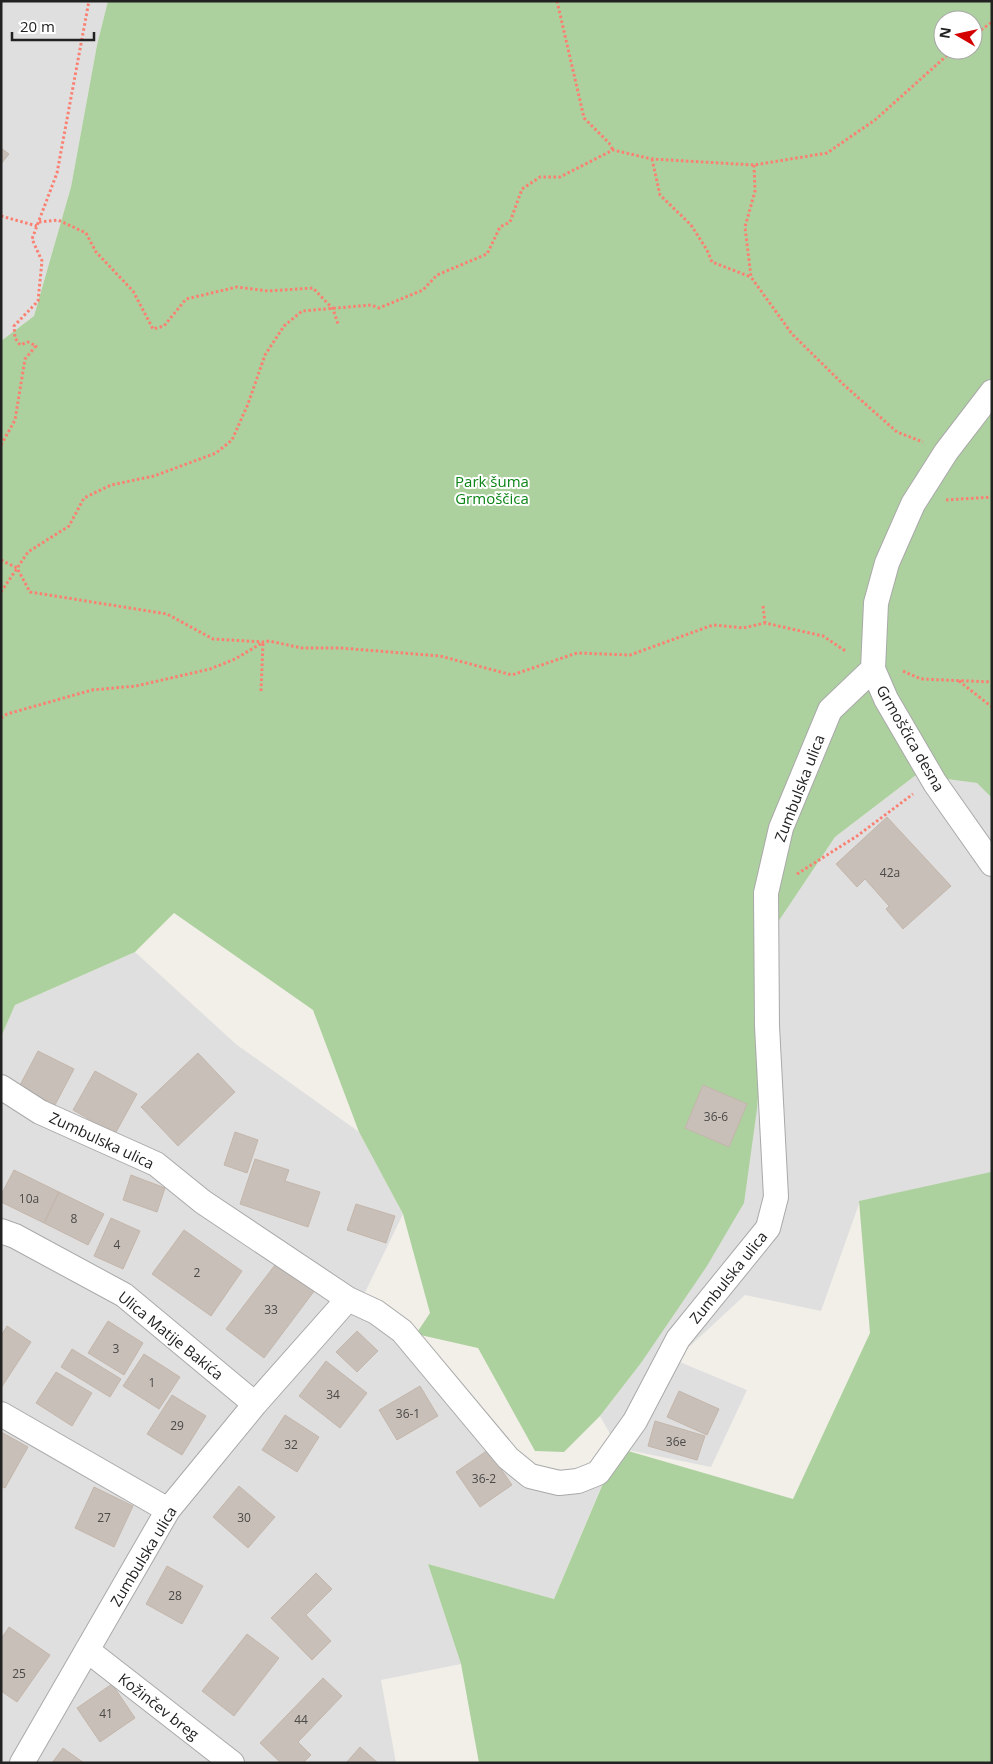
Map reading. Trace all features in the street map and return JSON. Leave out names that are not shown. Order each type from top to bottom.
[{"type":"street","name":"Grmoščica desna","points":[[992,392],[946,452],[913,504],[886,563],[876,603],[873,669],[886,700],[935,783],[992,864]]},
{"type":"street","name":"Zumbulska ulica","points":[[1,1087],[40,1112],[156,1164],[203,1202],[348,1299],[376,1312],[402,1331],[508,1458],[530,1476],[560,1483],[578,1481],[598,1473],[635,1421],[678,1339],[768,1228],[776,1197],[767,1026],[766,893],[781,828],[830,710],[873,669]]},
{"type":"street","name":"Ulica Matije Bakića","points":[[1,1232],[15,1236],[124,1295],[256,1404]]},
{"type":"street","name":"Zumbulska ulica","points":[[22,1763],[168,1510],[256,1404],[348,1299]]},
{"type":"street","points":[[1,1414],[168,1510]]},
{"type":"street","name":"Kožinčev breg","points":[[87,1650],[232,1763]]},
{"type":"path","points":[[1,445],[15,420],[25,359],[36,346],[28,342],[20,345],[15,338],[14,326],[38,301],[42,261],[32,238],[57,172],[89,1]]},
{"type":"path","points":[[557,1],[584,118],[609,143],[613,150]]},
{"type":"path","points":[[1,592],[28,552],[69,526],[84,498],[111,485],[154,476],[216,452],[232,440],[248,404],[265,355],[284,326],[302,310],[371,305],[379,308],[423,290],[437,275],[487,254],[500,227],[510,222],[522,189],[540,177],[560,177],[613,150],[652,159],[754,165],[827,154],[875,120],[943,60]]},
{"type":"path","points":[[652,159],[660,195],[691,225],[707,250],[712,262],[751,277]]},
{"type":"path","points":[[754,165],[755,192],[745,227],[751,277],[792,334],[844,385],[898,432],[946,452]]},
{"type":"path","points":[[1,216],[38,224],[58,220],[86,233],[96,252],[133,292],[153,330],[164,326],[186,299],[237,287],[268,291],[313,288],[333,309],[338,324]]},
{"type":"path","points":[[913,504],[992,498]]},
{"type":"path","points":[[1,560],[17,568],[30,592],[167,614],[213,639],[269,641],[302,648],[340,648],[440,656],[512,675],[577,653],[630,655],[713,625],[743,628],[765,623],[823,636],[873,669],[888,663],[921,679],[992,682]]},
{"type":"path","points":[[763,606],[765,623]]},
{"type":"path","points":[[261,691],[263,642]]},
{"type":"path","points":[[1,718],[7,714],[92,690],[136,686],[210,669],[235,659],[263,642]]},
{"type":"path","points":[[958,680],[992,707]]},
{"type":"path","points":[[766,893],[857,836],[921,788],[935,783]]},
{"type":"shaded area","points":[[1,1],[108,1],[97,45],[71,187],[34,316],[1,341]]},
{"type":"shaded area","points":[[916,775],[977,783],[992,798],[992,1173],[860,1201],[821,1311],[745,1295],[675,1360],[747,1390],[711,1467],[618,1448],[600,1416],[641,1363],[757,1109],[772,931],[835,837]]},
{"type":"shaded area","points":[[135,952],[237,1045],[359,1132],[403,1214],[355,1313],[393,1332],[534,1486],[604,1480],[554,1599],[428,1564],[461,1664],[381,1680],[396,1763],[1,1763],[1,1037],[15,1005]]},
{"type":"green space","name":"Park šuma Grmoščica","points":[[108,1],[992,1],[992,798],[977,783],[916,775],[835,837],[772,931],[757,1109],[744,1203],[707,1266],[641,1363],[600,1416],[564,1452],[535,1451],[478,1348],[416,1334],[430,1313],[403,1214],[359,1132],[313,1010],[174,913],[135,952],[15,1005],[1,1037],[1,341],[34,316],[71,187],[97,45]]},
{"type":"green space","points":[[991,1172],[992,1763],[479,1763],[461,1664],[428,1564],[554,1599],[618,1448],[793,1499],[870,1333],[859,1201]]},
{"type":"building","points":[[1,148],[9,154],[1,164]]},
{"type":"building","points":[[887,817],[951,886],[903,929],[886,909],[889,906],[865,879],[857,887],[836,864]]},
{"type":"building","points":[[38,1051],[74,1069],[55,1105],[19,1087]]},
{"type":"building","points":[[198,1053],[235,1092],[178,1146],[141,1107]]},
{"type":"building","points":[[95,1071],[137,1094],[115,1134],[73,1110]]},
{"type":"building","points":[[703,1085],[747,1104],[729,1147],[685,1128]]},
{"type":"building","points":[[235,1132],[258,1140],[247,1173],[224,1165]]},
{"type":"building","points":[[255,1159],[289,1170],[285,1181],[320,1192],[308,1227],[240,1204]]},
{"type":"building","points":[[14,1170],[59,1192],[44,1223],[1,1202],[1,1195]]},
{"type":"building","points":[[131,1175],[165,1188],[157,1212],[123,1200]]},
{"type":"building","points":[[59,1192],[104,1214],[88,1245],[44,1223]]},
{"type":"building","points":[[356,1204],[395,1216],[386,1243],[347,1230]]},
{"type":"building","points":[[111,1218],[140,1231],[123,1269],[94,1256]]},
{"type":"building","points":[[184,1230],[242,1271],[211,1316],[152,1274]]},
{"type":"building","points":[[278,1261],[315,1290],[264,1358],[226,1329]]},
{"type":"building","points":[[108,1321],[143,1343],[124,1375],[88,1353]]},
{"type":"building","points":[[7,1326],[31,1342],[1,1388],[1,1336]]},
{"type":"building","points":[[357,1331],[378,1351],[357,1372],[336,1352]]},
{"type":"building","points":[[72,1349],[121,1379],[110,1397],[61,1367]]},
{"type":"building","points":[[144,1354],[180,1377],[159,1409],[123,1386]]},
{"type":"building","points":[[326,1361],[367,1393],[340,1428],[299,1396]]},
{"type":"building","points":[[56,1372],[92,1393],[72,1426],[36,1403]]},
{"type":"building","points":[[420,1386],[438,1416],[397,1440],[379,1410]]},
{"type":"building","points":[[679,1391],[719,1409],[707,1435],[667,1417]]},
{"type":"building","points":[[172,1395],[206,1416],[182,1455],[147,1434]]},
{"type":"building","points":[[285,1415],[319,1437],[297,1472],[262,1450]]},
{"type":"building","points":[[655,1421],[705,1436],[697,1460],[648,1446]]},
{"type":"building","points":[[1,1432],[28,1447],[5,1488],[1,1486]]},
{"type":"building","points":[[488,1450],[512,1485],[480,1507],[456,1472]]},
{"type":"building","points":[[239,1486],[275,1517],[248,1548],[213,1517]]},
{"type":"building","points":[[94,1487],[133,1506],[114,1547],[75,1528]]},
{"type":"building","points":[[167,1566],[203,1586],[182,1624],[146,1604]]},
{"type":"building","points":[[316,1573],[332,1589],[306,1615],[331,1641],[312,1660],[271,1618]]},
{"type":"building","points":[[9,1627],[50,1655],[17,1702],[1,1691],[1,1639]]},
{"type":"building","points":[[247,1634],[279,1658],[234,1716],[202,1691]]},
{"type":"building","points":[[323,1678],[342,1696],[298,1742],[311,1755],[303,1763],[281,1763],[260,1743]]},
{"type":"building","points":[[112,1684],[135,1718],[100,1742],[77,1708]]},
{"type":"building","points":[[360,1747],[378,1763],[346,1763]]},
{"type":"building","points":[[63,1748],[84,1763],[52,1763]]}]
